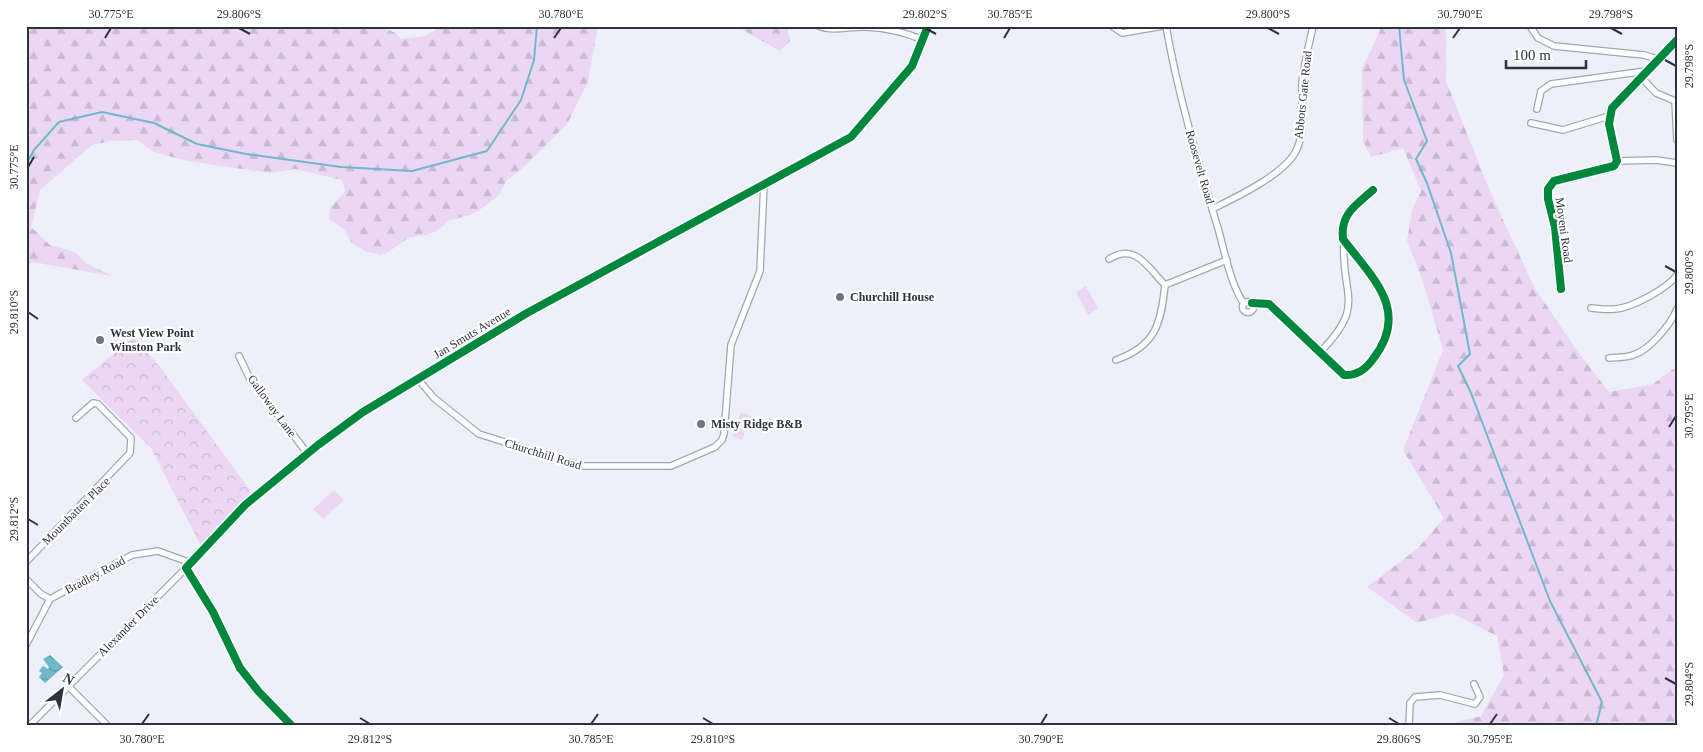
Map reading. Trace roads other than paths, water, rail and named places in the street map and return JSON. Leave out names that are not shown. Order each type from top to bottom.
[{"type":"street","points":[[819,26],[899,30],[923,40]]},
{"type":"street","name":"Jan Smuts Avenue","points":[[186,568],[245,505],[363,412],[528,313],[851,137],[906,74],[928,26]]},
{"type":"street","points":[[1112,26],[1122,32],[1164,26]]},
{"type":"street","name":"Roosevelt Road","points":[[1164,26],[1178,90],[1212,209],[1235,287],[1244,304]]},
{"type":"street","name":"Abbots Gate Road","points":[[1212,209],[1233,199],[1279,170],[1296,153],[1301,133],[1304,72],[1313,26]]},
{"type":"street","points":[[1530,26],[1538,38],[1554,46],[1644,55],[1657,60]]},
{"type":"street","points":[[1617,161],[1609,116],[1612,108],[1677,40]]},
{"type":"street","points":[[1537,109],[1541,91],[1551,84],[1646,72]]},
{"type":"street","points":[[1641,77],[1656,93],[1675,100],[1677,140]]},
{"type":"street","points":[[1531,124],[1563,130],[1609,116]]},
{"type":"street","name":"Moyeni Road","points":[[1561,289],[1555,228],[1548,199],[1548,189],[1554,181],[1614,167],[1617,161],[1656,160],[1677,163]]},
{"type":"street","name":"Churchhill Road","points":[[417,378],[434,398],[479,434],[581,466],[665,467],[712,448],[724,437],[730,351],[760,271],[764,184]]},
{"type":"street","points":[[1320,352],[1341,328],[1349,309],[1343,257],[1343,224],[1345,218],[1373,190]]},
{"type":"street","points":[[1252,303],[1254,309],[1249,312],[1244,310],[1244,304],[1252,303],[1269,304],[1344,375],[1356,374],[1364,369],[1381,349],[1388,330],[1389,313],[1385,296],[1360,258],[1344,241]]},
{"type":"street","points":[[1110,258],[1122,252],[1133,254],[1165,285]]},
{"type":"street","points":[[1165,285],[1227,260]]},
{"type":"street","points":[[1591,308],[1616,309],[1623,307],[1666,286],[1677,275]]},
{"type":"street","points":[[1116,360],[1130,355],[1153,336],[1165,285]]},
{"type":"street","points":[[1609,358],[1633,356],[1641,351],[1664,330],[1677,309]]},
{"type":"street","name":"Galloway Lane","points":[[238,356],[250,379],[308,454]]},
{"type":"street","name":"Mountbatten Place","points":[[26,562],[126,459],[131,449],[131,438],[98,404],[93,403],[76,418]]},
{"type":"street","name":"Bradley Road","points":[[26,645],[50,599],[141,552],[164,552],[191,563]]},
{"type":"street","points":[[186,568],[213,612],[240,668],[259,692],[292,726]]},
{"type":"street","name":"Alexander Drive","points":[[29,726],[186,568]]},
{"type":"street","points":[[26,579],[41,594],[50,599]]},
{"type":"street","points":[[1409,726],[1410,703],[1415,697],[1440,695],[1475,704],[1479,700],[1480,694],[1474,684]]},
{"type":"street","points":[[68,686],[108,726]]},
{"type":"water","points":[[50,655],[63,667],[45,683],[39,677],[42,673],[39,671],[43,666],[48,669],[49,667],[43,659]]},
{"type":"waterway","points":[[26,164],[34,150],[59,122],[102,112],[154,123],[197,144],[246,154],[341,167],[412,171],[487,151],[521,100],[534,60],[537,26]]},
{"type":"waterway","points":[[1399,26],[1404,80],[1427,141],[1416,159],[1427,183],[1451,253],[1470,354],[1458,366],[1471,393],[1550,601],[1602,702],[1596,726]]},
{"type":"place","name":"Churchill House","points":[[840,297]]},
{"type":"place","name":"West View Point Winston Park","points":[[100,340]]},
{"type":"place","name":"Misty Ridge B&B","points":[[701,424]]}]
